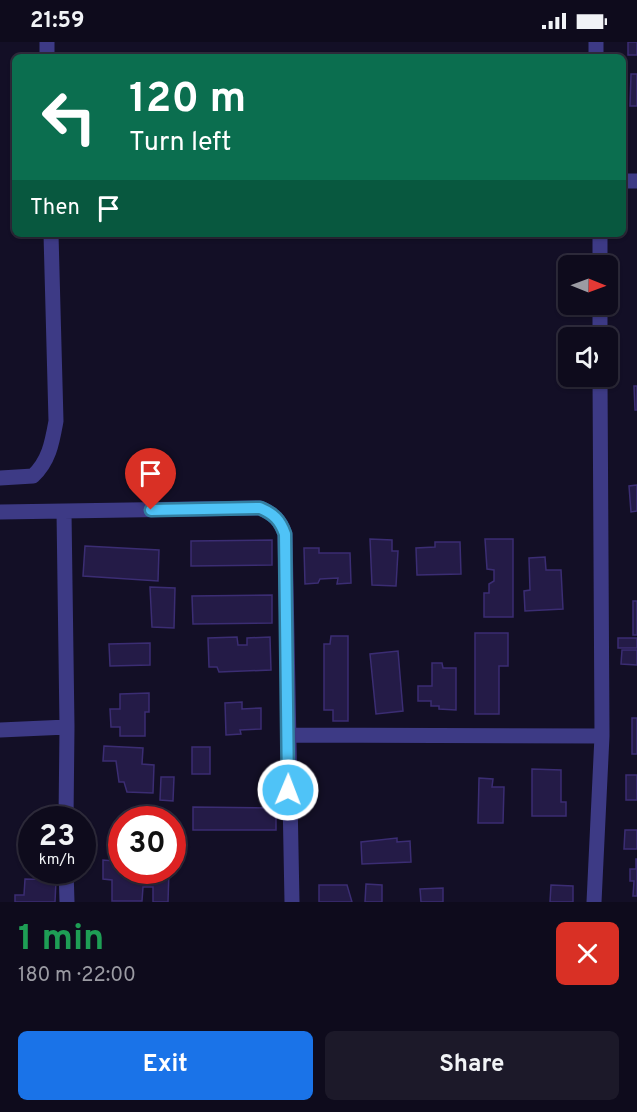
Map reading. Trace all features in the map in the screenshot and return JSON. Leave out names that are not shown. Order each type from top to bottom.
[{"type":"street","points":[[0,478],[33,476],[45,465],[53,440],[56,422],[51,237]]},
{"type":"street","points":[[600,237],[600,255]]},
{"type":"street","points":[[594,902],[602,736],[600,387]]},
{"type":"street","points":[[0,512],[260,508],[272,514],[281,523],[285,534],[292,902]]},
{"type":"street","points":[[64,512],[66,806]]},
{"type":"street","points":[[0,730],[67,727]]},
{"type":"street","points":[[289,735],[602,736]]},
{"type":"street","points":[[66,884],[67,902]]},
{"type":"building","points":[[628,42],[637,42],[637,55],[628,55]]},
{"type":"building","points":[[631,74],[637,74],[637,106],[630,106]]},
{"type":"building","points":[[634,386],[637,386],[637,410],[635,410]]},
{"type":"building","points":[[637,485],[637,511],[631,512],[629,486]]},
{"type":"building","points":[[370,539],[392,540],[392,551],[398,551],[396,586],[372,585]]},
{"type":"building","points":[[485,539],[513,539],[513,617],[484,617],[484,593],[489,593],[489,584],[494,581],[494,570],[487,569]]},
{"type":"building","points":[[272,540],[272,565],[191,566],[191,541]]},
{"type":"building","points":[[435,542],[460,542],[461,574],[417,575],[416,548],[435,547]]},
{"type":"building","points":[[85,546],[159,550],[158,581],[83,576]]},
{"type":"building","points":[[304,548],[319,548],[319,553],[350,553],[351,583],[337,584],[338,578],[320,579],[318,583],[305,584]]},
{"type":"building","points":[[545,557],[546,570],[561,570],[563,609],[525,611],[524,591],[530,590],[529,558]]},
{"type":"building","points":[[150,587],[175,588],[174,628],[152,627]]},
{"type":"building","points":[[272,595],[272,623],[193,624],[192,596]]},
{"type":"building","points":[[633,601],[637,601],[637,635],[633,635]]},
{"type":"building","points":[[475,633],[508,633],[508,666],[499,666],[499,714],[475,714]]},
{"type":"building","points":[[331,636],[348,636],[348,721],[333,721],[333,710],[324,710],[324,644],[330,644]]},
{"type":"building","points":[[237,637],[238,645],[247,645],[247,638],[270,637],[271,670],[219,672],[217,667],[209,667],[208,638]]},
{"type":"building","points":[[618,638],[637,638],[637,648],[618,648]]},
{"type":"building","points":[[150,643],[150,665],[110,666],[109,644]]},
{"type":"building","points":[[622,650],[637,650],[637,665],[621,664]]},
{"type":"building","points":[[398,651],[403,711],[376,714],[370,654]]},
{"type":"building","points":[[432,663],[442,663],[443,668],[456,668],[456,710],[439,709],[439,706],[431,706],[431,701],[418,701],[418,686],[432,686]]},
{"type":"building","points":[[149,693],[149,712],[145,712],[145,736],[120,736],[120,727],[111,727],[110,709],[120,709],[120,694]]},
{"type":"building","points":[[242,702],[242,709],[261,708],[261,729],[240,730],[241,734],[226,735],[225,703]]},
{"type":"building","points":[[632,718],[637,718],[637,754],[632,754]]},
{"type":"building","points":[[104,746],[143,748],[142,764],[154,765],[153,793],[127,792],[124,782],[119,782],[116,761],[103,761]]},
{"type":"building","points":[[192,747],[210,747],[210,774],[192,774]]},
{"type":"building","points":[[532,769],[561,770],[561,802],[566,802],[566,816],[532,816]]},
{"type":"building","points":[[626,775],[637,775],[637,800],[626,800]]},
{"type":"building","points":[[161,777],[174,777],[173,801],[160,800]]},
{"type":"building","points":[[479,778],[493,779],[492,787],[504,787],[503,823],[478,823]]},
{"type":"building","points":[[193,807],[276,808],[276,830],[193,830]]},
{"type":"building","points":[[625,830],[637,830],[637,849],[624,849]]},
{"type":"building","points":[[397,838],[397,842],[410,841],[411,862],[362,864],[361,842]]},
{"type":"building","points":[[636,859],[637,896],[633,896],[634,881],[630,881],[630,869],[636,869]]},
{"type":"building","points":[[103,860],[108,860],[108,880],[103,879]]},
{"type":"building","points":[[25,884],[56,884],[55,902],[15,902],[15,895],[24,895]]},
{"type":"building","points":[[112,884],[169,884],[168,902],[153,902],[153,887],[143,887],[142,901],[112,901]]},
{"type":"building","points":[[366,884],[382,885],[382,902],[365,902]]},
{"type":"building","points":[[319,885],[347,885],[352,902],[319,902]]},
{"type":"building","points":[[551,885],[573,886],[573,902],[550,902]]},
{"type":"building","points":[[443,888],[443,902],[421,902],[420,889]]},
{"type":"route","points":[[151,510],[260,508],[272,514],[281,523],[285,534],[288,790]]}]
